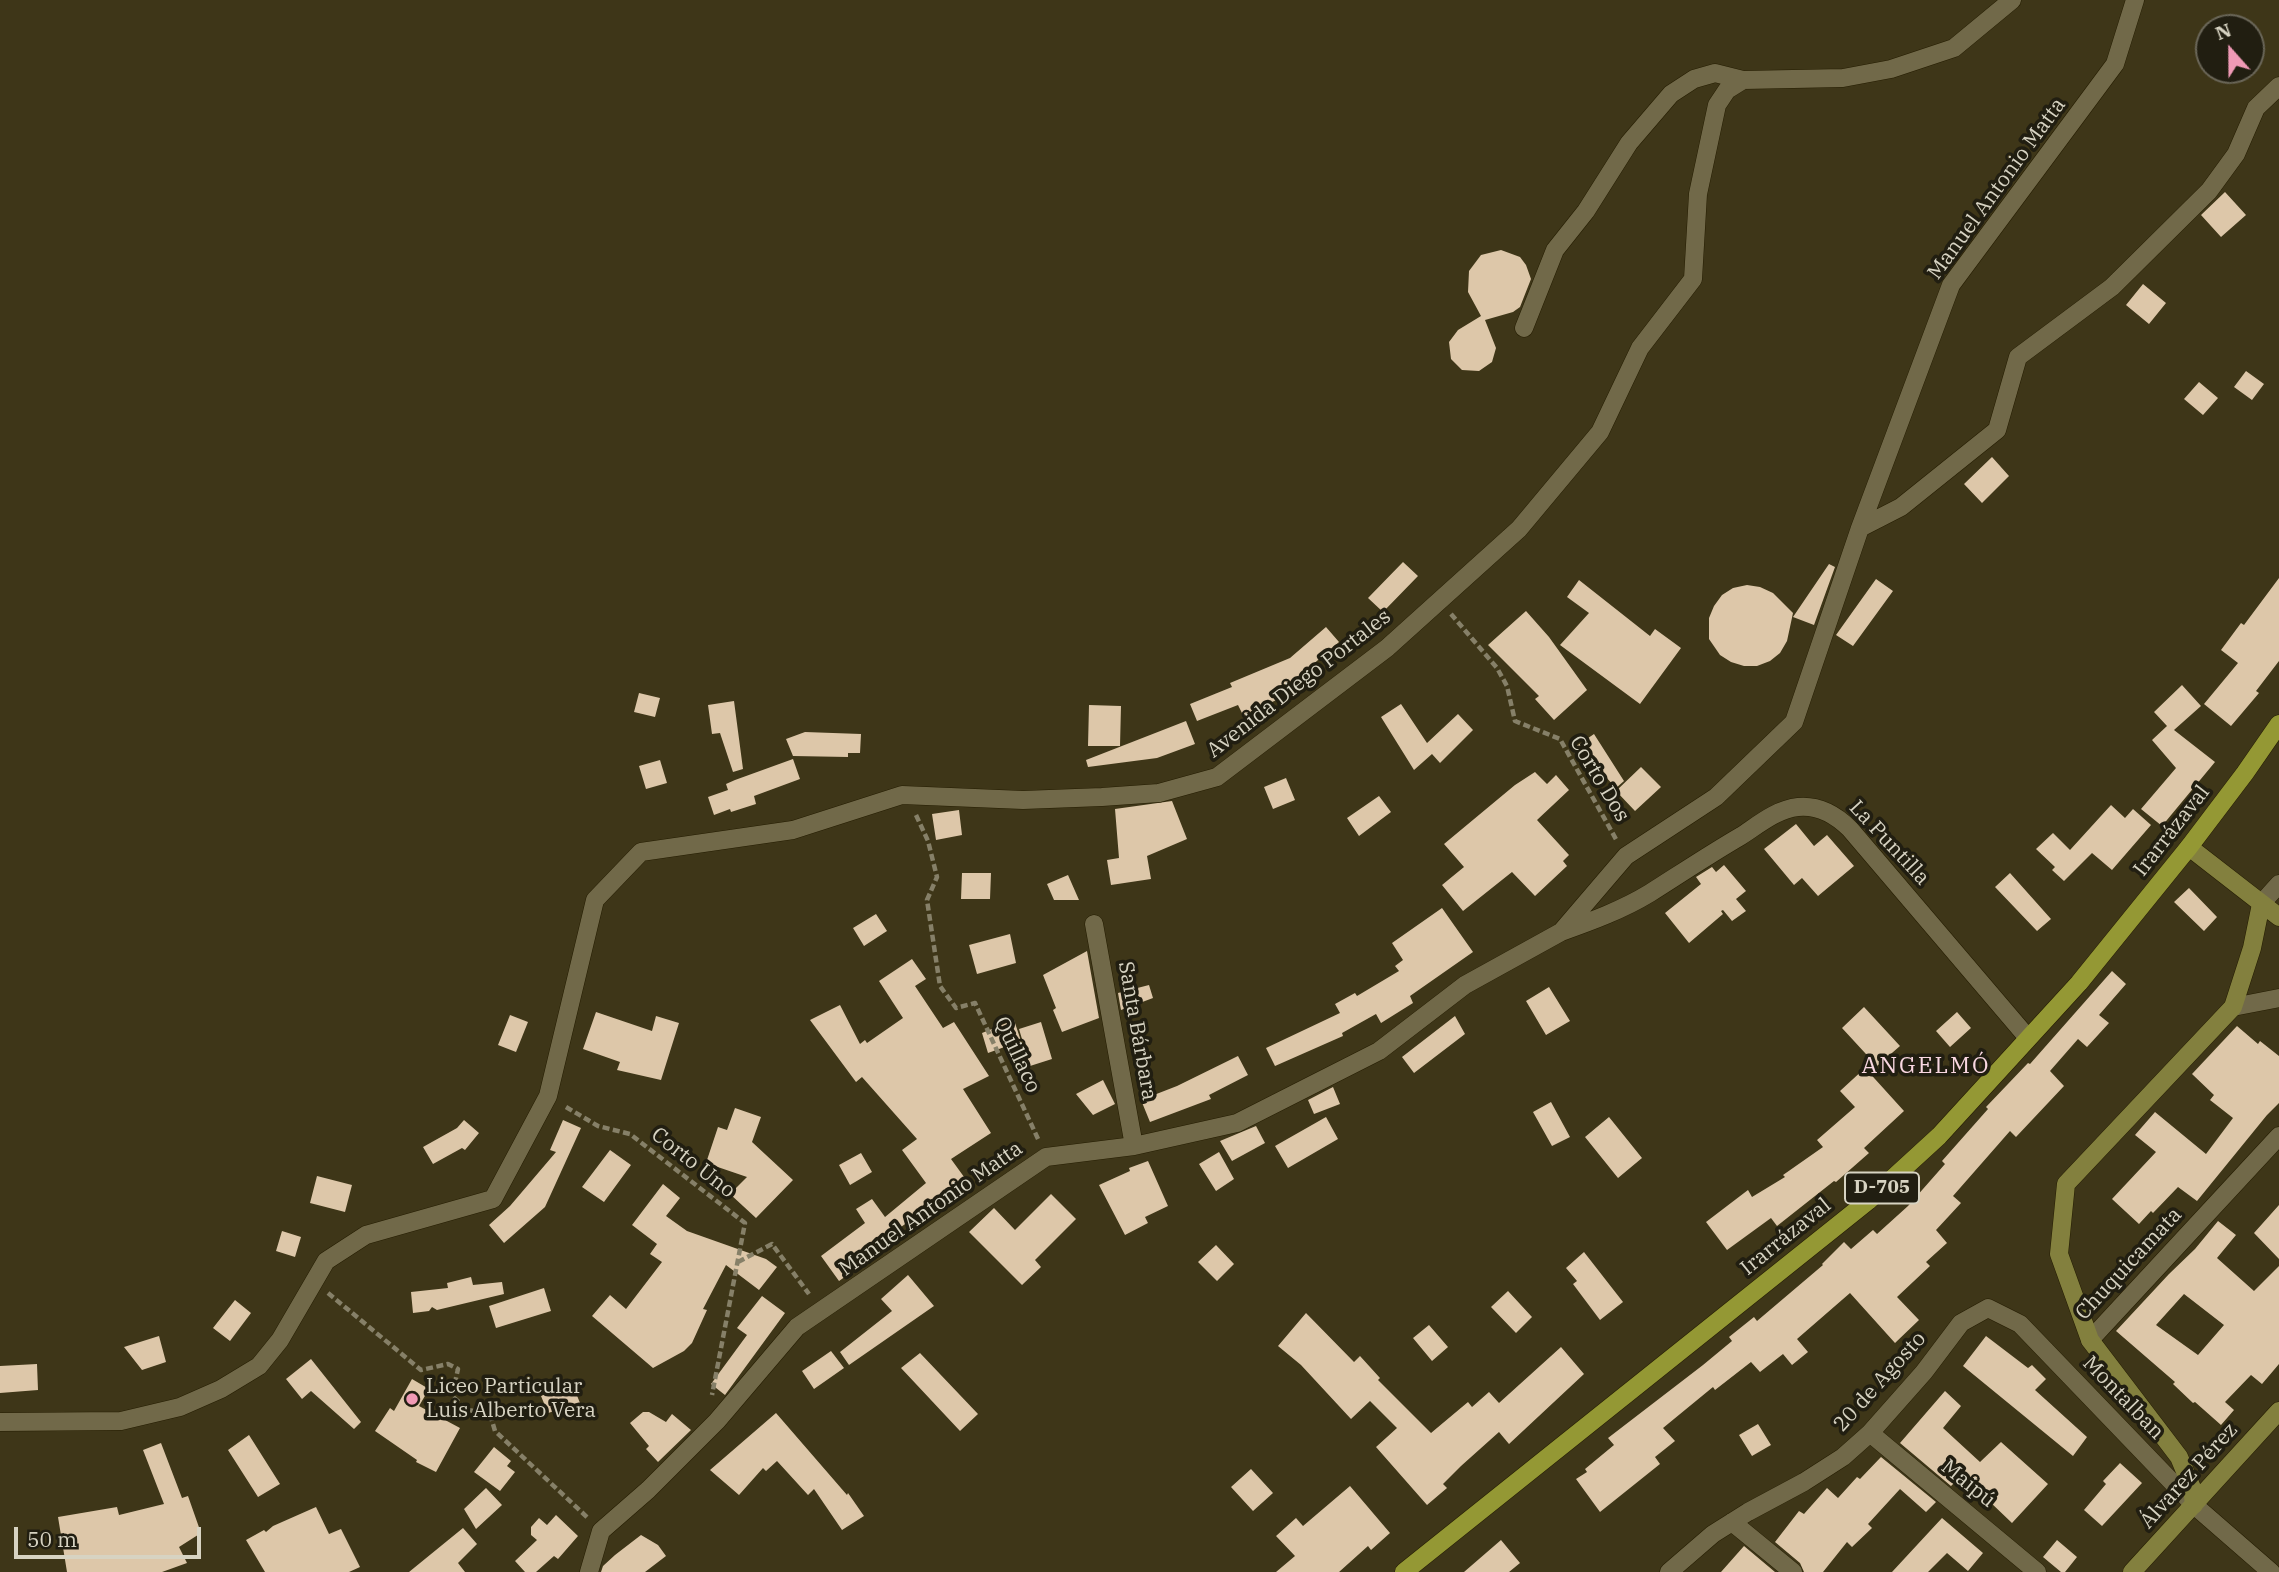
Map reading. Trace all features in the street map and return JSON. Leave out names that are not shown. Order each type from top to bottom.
[{"type":"main road","name":"Irarrázaval","points":[[1404,1572],[1868,1201],[1939,1136],[2079,983],[2189,847],[2279,724]]},
{"type":"street","points":[[1524,328],[1555,250],[1586,211],[1629,143],[1671,94],[1694,79],[1716,73],[1743,80],[1843,78],[1891,69],[1954,48],[2012,0]]},
{"type":"street","name":"Manuel Antonio Matta","points":[[601,1531],[648,1490],[708,1430],[797,1328],[1046,1157],[1134,1146],[1237,1123],[1379,1051],[1465,985],[1562,932],[1626,856],[1716,797],[1794,722],[1860,528],[1951,285],[2115,64],[2135,0]]},
{"type":"street","name":"Avenida Diego Portales","points":[[0,1422],[121,1421],[180,1407],[221,1389],[259,1366],[280,1340],[326,1261],[366,1235],[493,1199],[548,1096],[595,900],[641,852],[793,831],[902,794],[1023,800],[1102,797],[1159,793],[1217,778],[1387,648],[1519,529],[1600,432],[1640,348],[1693,279],[1698,194],[1717,105],[1727,90],[1743,80]]},
{"type":"street","points":[[1860,528],[1901,507],[1997,430],[2018,356],[2112,287],[2209,191],[2236,154],[2256,108],[2279,86]]},
{"type":"street","name":"La Puntilla","points":[[1562,932],[1592,921],[1647,894],[1772,816],[1799,807],[1813,807],[1833,815],[1850,829],[2028,1038]]},
{"type":"street","points":[[2189,847],[2279,917]]},
{"type":"street","points":[[2090,1340],[2059,1254],[2066,1184],[2233,1007],[2252,948],[2261,904],[2279,884]]},
{"type":"street","name":"Santa Bárbara","points":[[1094,924],[1134,1146]]},
{"type":"street","points":[[2233,1007],[2279,998]]},
{"type":"street","name":"Chuquicamata","points":[[2194,1505],[2192,1488],[2179,1457],[2090,1340],[2279,1136]]},
{"type":"street","name":"20 de Agosto","points":[[1669,1572],[1713,1534],[1826,1469],[1870,1433],[1924,1372],[1961,1323],[1988,1308],[2020,1324]]},
{"type":"street","name":"Montalban","points":[[2020,1324],[2194,1505],[2271,1572]]},
{"type":"street","name":"Álvarez Pérez","points":[[2132,1572],[2279,1411]]},
{"type":"street","name":"Maipú","points":[[1870,1433],[2037,1572]]},
{"type":"street","points":[[1732,1522],[1793,1572]]},
{"type":"street","points":[[589,1572],[601,1531]]},
{"type":"path","name":"Corto Dos","points":[[1440,600],[1497,668],[1507,686],[1515,721],[1560,739],[1626,856]]},
{"type":"path","name":"Quillaco","points":[[902,794],[921,822],[937,877],[927,900],[940,986],[956,1008],[975,1003],[1046,1157]]},
{"type":"path","name":"Corto Uno","points":[[548,1096],[598,1126],[630,1134],[745,1223],[714,1383],[708,1430]]},
{"type":"path","points":[[738,1262],[772,1244],[822,1311]]},
{"type":"path","points":[[314,1281],[421,1370],[448,1364],[458,1369],[452,1396],[468,1410],[490,1414],[495,1431],[601,1531]]},
{"type":"building","points":[[2225,192],[2246,215],[2221,237],[2201,215]]},
{"type":"building","points":[[1501,250],[1520,257],[1531,279],[1520,307],[1513,312],[1485,320],[1496,348],[1492,362],[1479,371],[1462,370],[1451,359],[1449,342],[1458,330],[1481,316],[1468,292],[1469,271],[1481,255]]},
{"type":"building","points":[[2143,284],[2166,303],[2149,324],[2126,305]]},
{"type":"building","points":[[2246,371],[2264,384],[2252,400],[2234,387]]},
{"type":"building","points":[[2199,382],[2218,398],[2203,415],[2184,399]]},
{"type":"building","points":[[1992,457],[2009,476],[1982,503],[1964,484]]},
{"type":"building","points":[[1403,562],[1418,576],[1383,612],[1368,598]]},
{"type":"building","points":[[1829,564],[1835,567],[1814,625],[1793,617]]},
{"type":"building","points":[[2279,578],[2279,661],[2256,691],[2259,693],[2231,726],[2204,704],[2238,663],[2221,650],[2241,623],[2244,625]]},
{"type":"building","points":[[1876,579],[1893,591],[1853,646],[1836,635]]},
{"type":"building","points":[[1579,580],[1650,636],[1655,629],[1681,648],[1640,704],[1560,645],[1589,613],[1567,597]]},
{"type":"building","points":[[1747,585],[1773,593],[1793,613],[1787,641],[1780,653],[1757,666],[1731,662],[1720,655],[1709,639],[1709,618],[1714,606],[1722,595],[1733,588]]},
{"type":"building","points":[[1526,611],[1549,637],[1587,690],[1554,720],[1535,699],[1539,696],[1488,645]]},
{"type":"building","points":[[1326,627],[1339,642],[1297,678],[1277,688],[1281,698],[1243,715],[1238,705],[1197,721],[1190,704],[1232,687],[1230,683],[1290,658]]},
{"type":"building","points":[[2182,685],[2201,706],[2174,730],[2215,762],[2162,826],[2141,809],[2176,768],[2152,740],[2167,726],[2154,712]]},
{"type":"building","points":[[639,693],[660,698],[655,717],[634,712]]},
{"type":"building","points":[[734,701],[743,769],[733,772],[720,733],[712,734],[708,705]]},
{"type":"building","points":[[1401,704],[1427,743],[1458,714],[1473,730],[1440,763],[1432,754],[1414,770],[1381,717]]},
{"type":"building","points":[[1089,705],[1121,706],[1120,746],[1088,746]]},
{"type":"building","points":[[1186,721],[1195,744],[1157,758],[1088,767],[1086,760]]},
{"type":"building","points":[[805,732],[861,734],[860,753],[848,753],[848,757],[793,756],[786,739]]},
{"type":"building","points":[[1594,734],[1624,781],[1616,788],[1592,762],[1584,767],[1572,749]]},
{"type":"building","points":[[793,759],[800,779],[754,796],[756,804],[714,815],[708,797],[728,790],[726,784]]},
{"type":"building","points":[[660,760],[667,783],[646,789],[639,766]]},
{"type":"building","points":[[1641,767],[1661,787],[1635,811],[1616,791]]},
{"type":"building","points":[[1535,772],[1547,784],[1556,775],[1569,790],[1537,820],[1569,855],[1563,861],[1567,866],[1535,896],[1512,872],[1463,911],[1442,885],[1464,867],[1444,844],[1515,785]]},
{"type":"building","points":[[1286,778],[1295,800],[1273,809],[1264,787]]},
{"type":"building","points":[[1379,796],[1391,812],[1359,836],[1347,818]]},
{"type":"building","points":[[1172,801],[1187,839],[1147,856],[1151,879],[1111,885],[1107,860],[1119,858],[1115,809]]},
{"type":"building","points":[[2111,805],[2125,818],[2133,809],[2151,825],[2112,870],[2092,853],[2064,881],[2052,870],[2055,867],[2036,849],[2053,833],[2070,850]]},
{"type":"building","points":[[959,810],[962,835],[936,840],[932,814]]},
{"type":"building","points":[[1796,824],[1814,846],[1827,835],[1854,866],[1818,896],[1802,878],[1794,885],[1764,849]]},
{"type":"building","points":[[1724,865],[1746,891],[1736,899],[1746,911],[1732,921],[1721,911],[1723,914],[1689,943],[1665,913],[1701,884],[1696,877],[1712,867],[1716,872]]},
{"type":"building","points":[[962,873],[991,873],[990,899],[961,899]]},
{"type":"building","points":[[2010,873],[2051,919],[2037,931],[1995,887]]},
{"type":"building","points":[[1068,875],[1079,900],[1054,900],[1047,884]]},
{"type":"building","points":[[2189,888],[2217,917],[2204,931],[2174,902]]},
{"type":"building","points":[[1442,908],[1473,952],[1410,996],[1413,1003],[1381,1023],[1376,1014],[1342,1033],[1343,1036],[1275,1066],[1266,1048],[1340,1013],[1335,1004],[1355,993],[1357,996],[1399,971],[1395,966],[1403,960],[1392,943]]},
{"type":"building","points":[[876,914],[887,931],[864,946],[853,928]]},
{"type":"building","points":[[1010,934],[1016,963],[977,974],[969,945]]},
{"type":"building","points":[[1087,951],[1099,1018],[1062,1032],[1043,975]]},
{"type":"building","points":[[912,959],[926,979],[915,986],[943,1028],[954,1022],[989,1076],[963,1089],[991,1133],[951,1159],[967,1181],[953,1191],[957,1197],[917,1225],[912,1219],[868,1251],[873,1257],[839,1281],[821,1256],[865,1223],[856,1209],[872,1199],[885,1217],[926,1183],[902,1150],[917,1139],[862,1077],[856,1082],[810,1020],[840,1005],[860,1044],[865,1040],[867,1043],[903,1018],[879,981]]},
{"type":"building","points":[[2112,971],[2126,984],[2099,1015],[2109,1023],[2087,1047],[2078,1039],[2050,1071],[2064,1086],[2016,1137],[2010,1131],[1953,1196],[1961,1203],[1936,1230],[1947,1243],[1926,1262],[1930,1266],[1897,1297],[1919,1320],[1895,1343],[1850,1293],[1797,1339],[1808,1352],[1792,1365],[1783,1354],[1760,1372],[1751,1362],[1715,1390],[1713,1387],[1663,1428],[1675,1441],[1655,1457],[1660,1464],[1600,1512],[1576,1479],[1587,1472],[1585,1469],[1614,1445],[1608,1438],[1732,1341],[1729,1337],[1754,1317],[1757,1321],[1823,1265],[1844,1242],[1851,1249],[1873,1230],[1877,1234],[1908,1206],[1945,1164],[1942,1161],[1988,1109],[1986,1107],[2028,1063],[2030,1064]]},
{"type":"building","points":[[1149,985],[1153,998],[1121,1010],[1118,993]]},
{"type":"building","points":[[1549,987],[1570,1021],[1546,1035],[1526,1001]]},
{"type":"building","points":[[1864,1007],[1900,1046],[1877,1066],[1842,1028]]},
{"type":"building","points":[[596,1012],[652,1031],[656,1016],[679,1023],[661,1080],[617,1070],[620,1062],[583,1049]]},
{"type":"building","points":[[1957,1012],[1971,1028],[1950,1047],[1936,1031]]},
{"type":"building","points":[[510,1015],[528,1022],[516,1052],[498,1045]]},
{"type":"building","points":[[1455,1016],[1465,1034],[1414,1073],[1402,1057]]},
{"type":"building","points":[[1014,1020],[1021,1041],[988,1053],[982,1033]]},
{"type":"building","points":[[1041,1022],[1052,1059],[1030,1066],[1019,1029]]},
{"type":"building","points":[[2237,1026],[2258,1044],[2260,1041],[2279,1056],[2279,1103],[2197,1201],[2178,1187],[2139,1224],[2112,1199],[2156,1152],[2135,1135],[2155,1112],[2206,1154],[2233,1118],[2210,1100],[2214,1095],[2192,1074]]},
{"type":"building","points":[[1238,1056],[1248,1075],[1209,1095],[1211,1099],[1150,1122],[1141,1100],[1177,1086]]},
{"type":"building","points":[[1865,1068],[1904,1111],[1864,1148],[1869,1153],[1836,1182],[1777,1226],[1771,1218],[1727,1250],[1706,1222],[1748,1190],[1752,1197],[1785,1177],[1783,1175],[1823,1147],[1817,1140],[1855,1107],[1840,1091]]},
{"type":"building","points":[[1103,1080],[1115,1104],[1093,1115],[1076,1094]]},
{"type":"building","points":[[1333,1087],[1340,1104],[1314,1114],[1308,1100]]},
{"type":"building","points":[[1551,1102],[1570,1137],[1552,1146],[1533,1112]]},
{"type":"building","points":[[735,1108],[761,1117],[752,1142],[793,1180],[756,1218],[730,1194],[747,1177],[706,1163],[718,1127],[727,1130]]},
{"type":"building","points":[[1326,1117],[1338,1139],[1288,1168],[1275,1146]]},
{"type":"building","points":[[1609,1117],[1642,1158],[1618,1178],[1585,1137]]},
{"type":"building","points":[[464,1120],[479,1133],[465,1150],[462,1148],[433,1164],[423,1147],[457,1128]]},
{"type":"building","points":[[563,1120],[581,1128],[545,1207],[504,1243],[489,1225],[510,1206],[556,1152],[550,1150]]},
{"type":"building","points":[[1256,1126],[1265,1143],[1232,1161],[1220,1141]]},
{"type":"building","points":[[610,1150],[631,1165],[604,1202],[582,1187]]},
{"type":"building","points":[[1219,1152],[1234,1179],[1216,1191],[1199,1164]]},
{"type":"building","points":[[861,1153],[872,1172],[850,1185],[839,1165]]},
{"type":"building","points":[[1148,1161],[1168,1206],[1145,1217],[1148,1223],[1125,1235],[1099,1185]]},
{"type":"building","points":[[317,1176],[352,1185],[345,1212],[310,1203]]},
{"type":"building","points":[[663,1184],[680,1198],[666,1216],[687,1231],[766,1259],[777,1267],[759,1290],[726,1265],[703,1309],[707,1310],[692,1343],[684,1351],[653,1368],[592,1316],[610,1295],[626,1309],[662,1262],[650,1254],[657,1244],[632,1225]]},
{"type":"building","points":[[1051,1194],[1076,1219],[1035,1260],[1041,1267],[1022,1285],[969,1232],[994,1208],[1015,1230]]},
{"type":"building","points":[[2279,1205],[2279,1259],[2254,1233]]},
{"type":"building","points":[[2218,1221],[2236,1235],[2217,1258],[2254,1291],[2279,1266],[2279,1364],[2262,1384],[2251,1375],[2225,1402],[2234,1410],[2221,1425],[2193,1403],[2173,1384],[2175,1382],[2116,1331],[2195,1249]],"holes":[[[2184,1294],[2224,1325],[2198,1355],[2156,1325]]]},
{"type":"building","points":[[282,1231],[301,1237],[295,1257],[276,1251]]},
{"type":"building","points":[[1216,1245],[1234,1264],[1217,1281],[1198,1262]]},
{"type":"building","points":[[1584,1252],[1623,1302],[1600,1320],[1573,1284],[1577,1281],[1566,1268]]},
{"type":"building","points":[[908,1275],[934,1306],[849,1365],[840,1352],[892,1311],[881,1299]]},
{"type":"building","points":[[471,1277],[473,1285],[502,1282],[504,1294],[413,1313],[411,1292],[448,1288],[447,1283]]},
{"type":"building","points":[[544,1288],[551,1311],[496,1328],[489,1306]]},
{"type":"building","points":[[1508,1291],[1532,1317],[1516,1333],[1491,1307]]},
{"type":"building","points":[[762,1296],[785,1313],[725,1395],[711,1384],[747,1335],[737,1328]]},
{"type":"building","points":[[235,1300],[251,1313],[230,1341],[213,1328]]},
{"type":"building","points":[[1306,1313],[1354,1362],[1360,1356],[1380,1378],[1378,1380],[1431,1433],[1468,1402],[1472,1407],[1489,1392],[1499,1403],[1561,1347],[1584,1374],[1509,1444],[1499,1432],[1443,1484],[1447,1488],[1427,1505],[1376,1447],[1397,1428],[1370,1401],[1351,1419],[1301,1365],[1278,1346]]},
{"type":"building","points":[[1429,1325],[1448,1347],[1432,1361],[1413,1338]]},
{"type":"building","points":[[159,1336],[166,1362],[142,1370],[124,1347]]},
{"type":"building","points":[[1986,1336],[2028,1368],[2032,1365],[2046,1379],[2035,1390],[2087,1437],[2073,1456],[1963,1366]]},
{"type":"building","points":[[831,1351],[844,1368],[814,1389],[802,1371]]},
{"type":"building","points":[[920,1353],[978,1414],[960,1431],[901,1368]]},
{"type":"building","points":[[311,1359],[361,1422],[354,1429],[311,1391],[302,1399],[286,1379]]},
{"type":"building","points":[[37,1364],[38,1390],[0,1393],[0,1366]]},
{"type":"building","points":[[412,1379],[429,1389],[419,1406],[460,1428],[436,1472],[416,1462],[417,1460],[375,1431],[390,1408],[394,1411]]},
{"type":"building","points":[[572,1383],[580,1403],[548,1413],[541,1396]]},
{"type":"building","points":[[1945,1391],[1961,1406],[1943,1428],[1980,1462],[2001,1442],[2048,1484],[2012,1523],[1989,1501],[1986,1504],[1958,1479],[1951,1486],[1900,1443]]},
{"type":"building","points":[[643,1412],[649,1412],[666,1422],[672,1414],[691,1430],[658,1462],[646,1449],[649,1446],[630,1423]]},
{"type":"building","points":[[776,1413],[847,1495],[848,1493],[864,1516],[842,1530],[814,1489],[808,1495],[777,1461],[766,1471],[763,1468],[739,1495],[710,1470]]},
{"type":"building","points":[[1758,1424],[1771,1445],[1752,1456],[1739,1435]]},
{"type":"building","points":[[249,1435],[280,1484],[258,1497],[228,1450]]},
{"type":"building","points":[[161,1443],[182,1498],[188,1496],[201,1533],[179,1547],[187,1563],[162,1572],[67,1572],[58,1517],[117,1507],[119,1515],[164,1504],[143,1450]]},
{"type":"building","points":[[494,1447],[511,1461],[507,1466],[515,1472],[500,1491],[474,1472]]},
{"type":"building","points":[[1881,1457],[1936,1502],[1926,1512],[1900,1489],[1868,1524],[1872,1528],[1852,1547],[1847,1542],[1823,1572],[1804,1572],[1800,1563],[1775,1542],[1799,1511],[1804,1514],[1827,1488],[1838,1498]]},
{"type":"building","points":[[2120,1463],[2142,1483],[2102,1526],[2084,1510],[2106,1484],[2103,1481]]},
{"type":"building","points":[[1251,1469],[1273,1493],[1253,1511],[1231,1487]]},
{"type":"building","points":[[1350,1486],[1390,1533],[1371,1550],[1368,1546],[1339,1572],[1276,1572],[1295,1556],[1276,1536],[1296,1518],[1303,1526]]},
{"type":"building","points":[[486,1488],[502,1505],[476,1529],[464,1509]]},
{"type":"building","points":[[316,1507],[329,1534],[341,1529],[360,1567],[349,1572],[265,1572],[246,1540]]},
{"type":"building","points":[[556,1515],[578,1536],[558,1559],[554,1556],[536,1572],[525,1572],[515,1561],[537,1540],[531,1535],[531,1527],[539,1518],[547,1525]]},
{"type":"building","points":[[1942,1518],[1983,1553],[1968,1571],[1947,1553],[1928,1572],[1892,1572]]},
{"type":"building","points":[[463,1528],[477,1544],[458,1563],[465,1572],[409,1572]]},
{"type":"building","points":[[641,1535],[658,1545],[666,1556],[645,1572],[601,1572],[603,1566]]},
{"type":"building","points":[[1501,1540],[1520,1563],[1509,1572],[1464,1572]]},
{"type":"building","points":[[2057,1540],[2077,1557],[2065,1572],[2061,1572],[2043,1557]]},
{"type":"building","points":[[1744,1546],[1775,1572],[1721,1572]]},
{"type":"place","name":"Liceo Particular Luis Alberto Vera","points":[[412,1399]]},
{"type":"district","name":"ANGELMÓ","points":[[1926,1066]]}]
